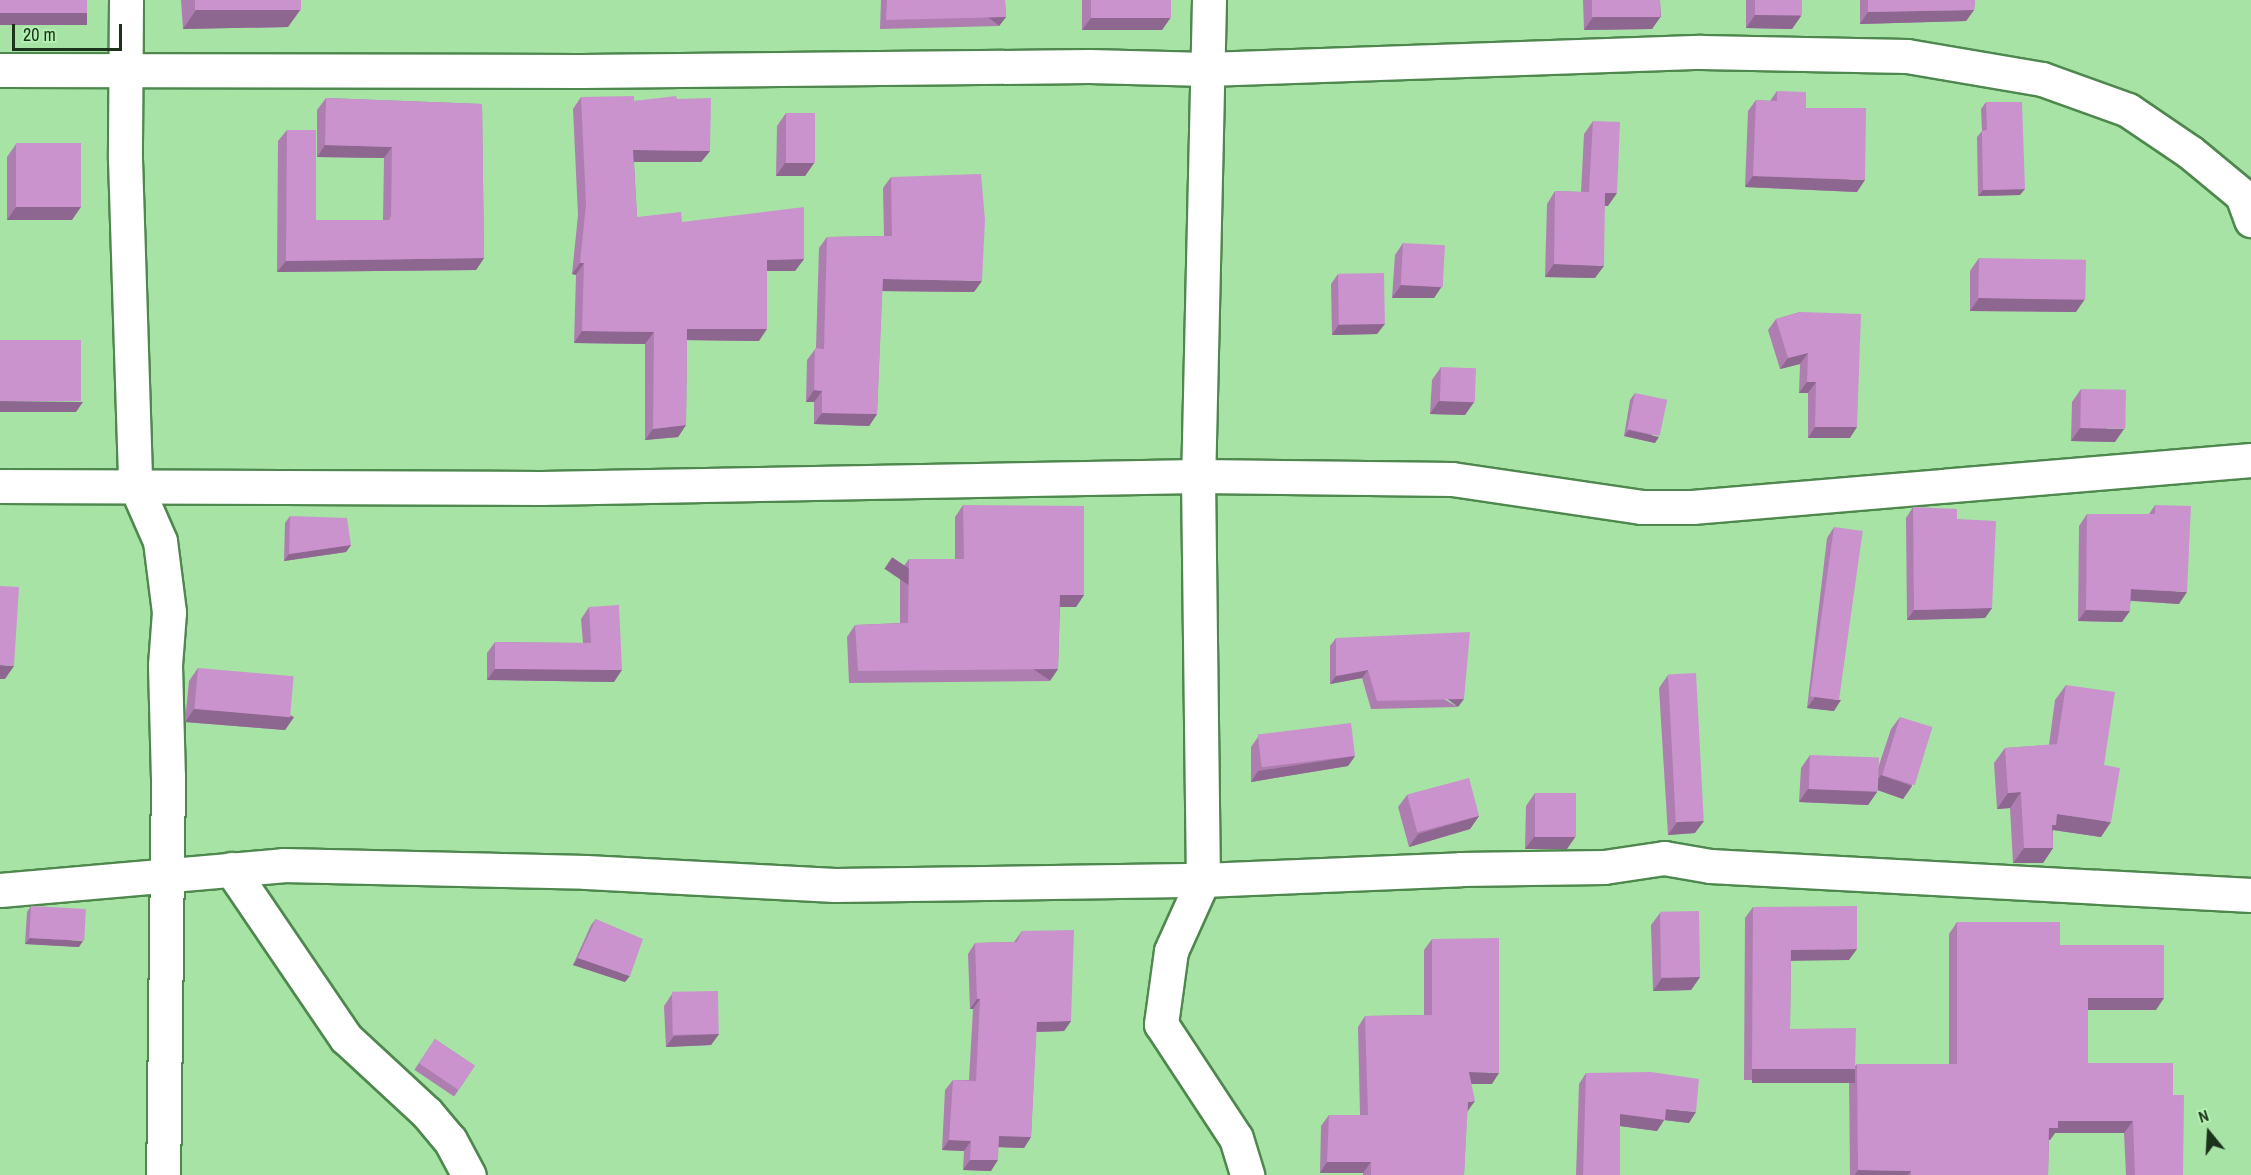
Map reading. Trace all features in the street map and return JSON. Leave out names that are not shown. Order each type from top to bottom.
[{"type":"street","points":[[126,0],[124,69],[135,484],[160,541],[169,612],[165,665],[168,874],[163,1175]]},
{"type":"street","points":[[1209,0],[1198,476],[1203,880],[1171,951],[1161,1024],[1236,1138],[1247,1175]]},
{"type":"street","points":[[0,70],[593,71],[1089,66],[1207,69],[1701,52],[1907,56],[2042,79],[2128,110],[2190,152],[2242,195],[2251,220]]},
{"type":"street","points":[[0,486],[135,484],[541,488],[1198,476],[1452,479],[1641,507],[1692,507],[2251,460]]},
{"type":"street","points":[[0,890],[283,865],[586,872],[834,885],[1203,880],[1461,869],[1604,867],[1664,858],[1710,866],[2251,895]]},
{"type":"street","points":[[231,869],[346,1038],[435,1122],[450,1140],[469,1175]]},
{"type":"building","points":[[0,0],[87,0],[87,13],[0,13]]},
{"type":"building","points":[[195,0],[301,0],[301,10],[195,10]]},
{"type":"building","points":[[887,0],[1005,0],[1006,17],[886,20]]},
{"type":"building","points":[[1091,0],[1171,0],[1171,18],[1091,18]]},
{"type":"building","points":[[1592,0],[1660,0],[1660,17],[1592,17]]},
{"type":"building","points":[[1755,0],[1802,0],[1802,15],[1755,15]]},
{"type":"building","points":[[1868,0],[1975,0],[1974,10],[1868,12]]},
{"type":"building","points":[[1777,91],[1806,92],[1806,108],[1866,108],[1865,180],[1753,176],[1756,100],[1777,101]]},
{"type":"building","points":[[634,96],[634,101],[676,96],[677,99],[711,98],[710,151],[633,150],[637,217],[681,212],[682,222],[804,207],[804,259],[767,260],[767,329],[687,329],[686,425],[653,429],[654,332],[582,331],[584,263],[580,263],[586,204],[581,97]]},
{"type":"building","points":[[326,98],[482,104],[484,258],[286,261],[287,130],[316,130],[316,220],[389,220],[391,216],[392,147],[325,145]]},
{"type":"building","points":[[1986,102],[2022,102],[2025,189],[1983,190],[1982,131],[1987,130]]},
{"type":"building","points":[[786,113],[815,113],[815,163],[786,163]]},
{"type":"building","points":[[1593,121],[1620,122],[1617,193],[1605,193],[1604,266],[1554,264],[1555,191],[1589,192]]},
{"type":"building","points":[[16,143],[81,143],[81,207],[16,207]]},
{"type":"building","points":[[981,174],[985,220],[982,281],[883,279],[877,414],[822,413],[822,391],[814,390],[815,348],[824,349],[827,237],[892,236],[891,177]]},
{"type":"building","points":[[1403,243],[1445,245],[1443,287],[1401,285]]},
{"type":"building","points":[[1979,258],[2086,260],[2085,300],[1978,298]]},
{"type":"building","points":[[1384,273],[1385,324],[1339,325],[1338,274]]},
{"type":"building","points":[[1800,312],[1861,314],[1857,427],[1815,427],[1816,382],[1807,382],[1808,353],[1788,358],[1776,319]]},
{"type":"building","points":[[0,340],[81,340],[81,401],[0,401]]},
{"type":"building","points":[[1441,367],[1476,368],[1475,402],[1440,401]]},
{"type":"building","points":[[2081,389],[2126,390],[2125,429],[2080,428]]},
{"type":"building","points":[[1635,393],[1667,400],[1660,436],[1627,429]]},
{"type":"building","points":[[963,505],[1084,506],[1084,595],[1060,595],[1058,669],[858,671],[855,625],[908,623],[909,559],[964,559]]},
{"type":"building","points":[[2155,505],[2191,506],[2187,592],[2131,589],[2130,611],[2086,610],[2087,514],[2155,514]]},
{"type":"building","points":[[1913,507],[1957,509],[1957,519],[1996,521],[1992,608],[1914,610]]},
{"type":"building","points":[[290,516],[347,518],[351,545],[289,554]]},
{"type":"building","points":[[1834,527],[1863,531],[1839,700],[1810,696]]},
{"type":"building","points":[[0,586],[19,587],[14,666],[0,665]]},
{"type":"building","points":[[619,605],[622,670],[495,669],[495,642],[591,643],[589,607]]},
{"type":"building","points":[[1470,632],[1464,699],[1377,701],[1368,670],[1336,676],[1336,638]]},
{"type":"building","points":[[198,668],[294,676],[290,717],[194,709]]},
{"type":"building","points":[[1696,673],[1704,821],[1676,822],[1668,674]]},
{"type":"building","points":[[2066,685],[2115,692],[2104,765],[2120,768],[2111,822],[2057,814],[2056,825],[2052,825],[2053,848],[2024,848],[2021,792],[2008,793],[2005,748],[2057,744]]},
{"type":"building","points":[[1900,717],[1933,727],[1915,785],[1882,775]]},
{"type":"building","points":[[1351,723],[1355,756],[1262,767],[1258,734]]},
{"type":"building","points":[[1810,755],[1879,757],[1878,791],[1809,789]]},
{"type":"building","points":[[1469,778],[1479,816],[1417,832],[1407,795]]},
{"type":"building","points":[[1535,793],[1576,793],[1576,837],[1535,837]]},
{"type":"building","points":[[31,906],[86,909],[84,941],[29,938]]},
{"type":"building","points":[[1857,906],[1857,949],[1791,950],[1790,1029],[1856,1028],[1855,1069],[1752,1069],[1753,907]]},
{"type":"building","points":[[1699,911],[1700,977],[1661,978],[1660,912]]},
{"type":"building","points":[[596,919],[643,939],[630,976],[578,958]]},
{"type":"building","points":[[1957,922],[2060,922],[2060,945],[2164,945],[2164,998],[2088,998],[2088,1063],[2173,1063],[2173,1095],[2184,1095],[2183,1175],[2135,1175],[2133,1121],[2058,1121],[2058,1128],[2049,1128],[2048,1175],[1911,1175],[1911,1171],[1858,1170],[1857,1064],[1957,1064]]},
{"type":"building","points":[[1074,930],[1071,1021],[1037,1022],[1031,1137],[999,1136],[998,1160],[970,1160],[971,1141],[949,1140],[953,1080],[976,1081],[980,999],[977,999],[975,943],[1017,942],[1022,931]]},
{"type":"building","points":[[1499,938],[1499,1073],[1469,1072],[1475,1101],[1468,1102],[1464,1175],[1371,1175],[1371,1162],[1327,1162],[1329,1115],[1368,1115],[1365,1016],[1432,1015],[1432,939]]},
{"type":"building","points":[[718,991],[719,1034],[673,1035],[672,992]]},
{"type":"building","points":[[435,1039],[475,1066],[459,1090],[419,1063]]},
{"type":"building","points":[[1651,1072],[1699,1079],[1696,1112],[1666,1109],[1665,1120],[1620,1114],[1620,1175],[1583,1175],[1586,1073]]}]
